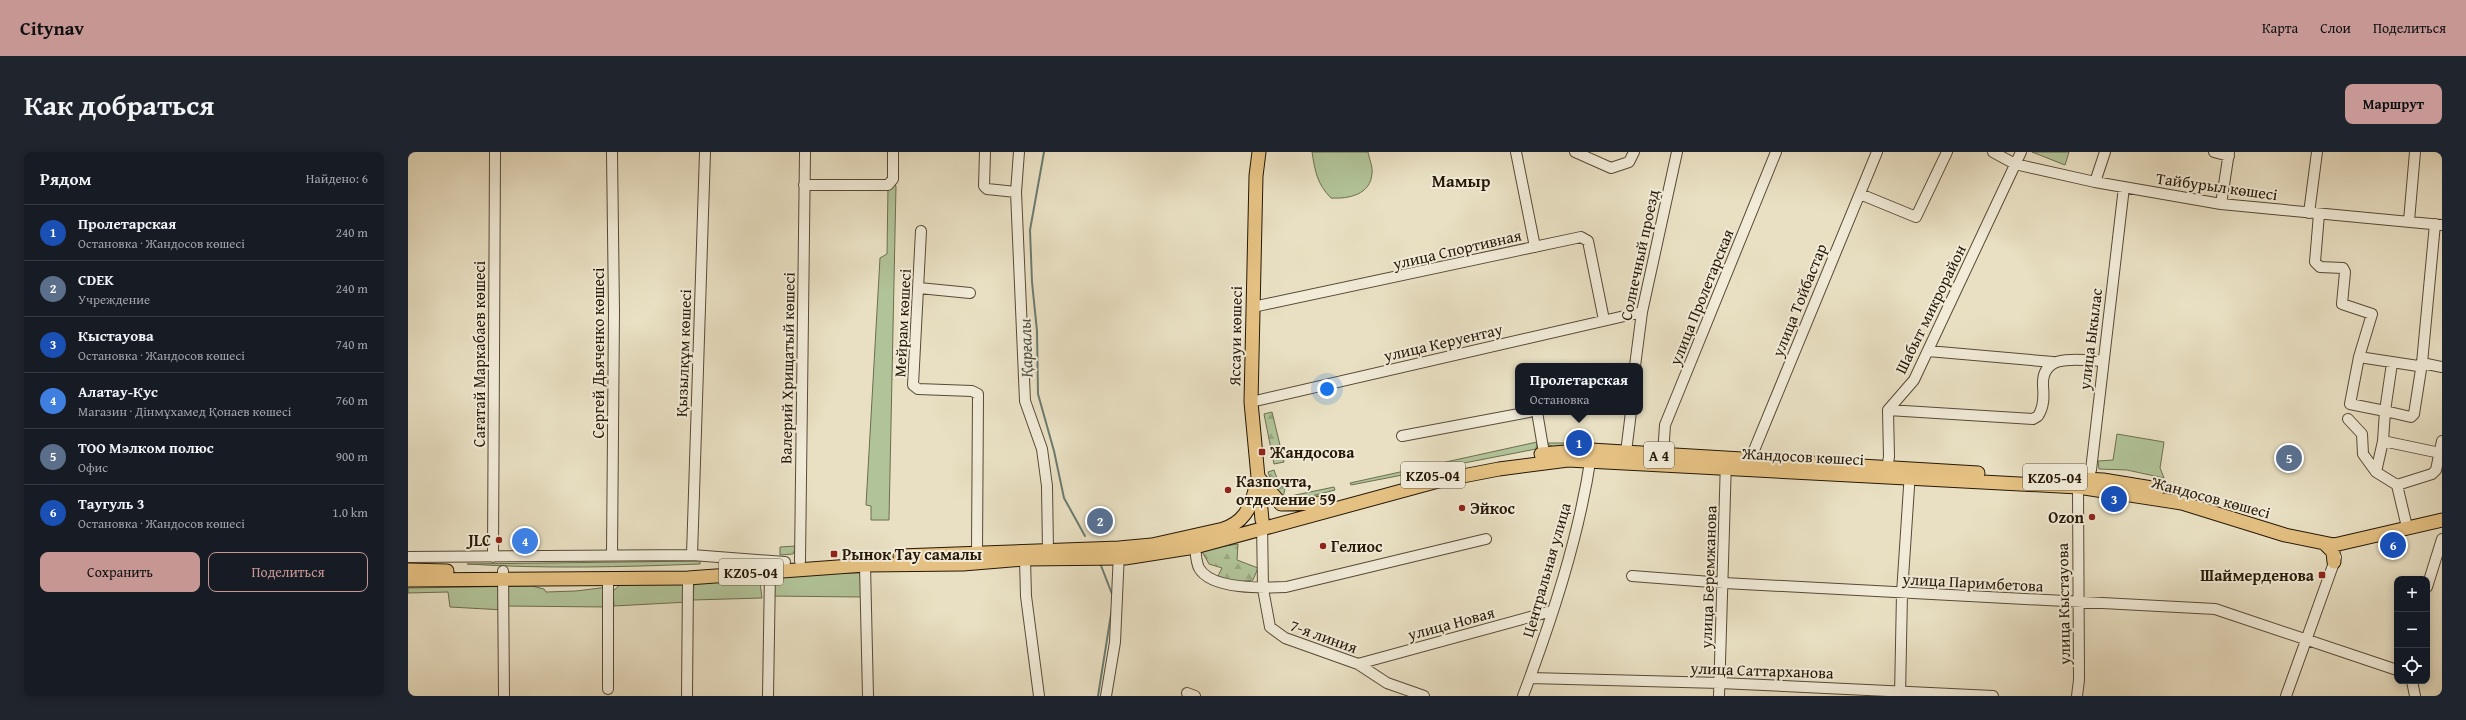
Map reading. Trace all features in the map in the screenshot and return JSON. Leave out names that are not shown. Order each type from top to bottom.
[{"type":"main road","name":"Яссауи көшесі","points":[[1259,152],[1256,176],[1251,402],[1263,524]]},
{"type":"main road","name":"Жандосов көшесі","points":[[1263,524],[1442,480],[1591,455],[1626,452],[1663,455],[1726,464],[1750,460],[1887,468],[1910,474]]},
{"type":"main road","name":"Жандосов көшесі","points":[[1323,503],[1446,472],[1544,453],[2078,483],[2177,493],[2304,533],[2334,538],[2341,542]]},
{"type":"main road","points":[[1258,477],[1281,504],[1323,503]]},
{"type":"main road","points":[[1213,532],[1241,521],[1254,499],[1258,477]]},
{"type":"main road","name":"Жандосов көшесі","points":[[2078,483],[2182,503],[2285,535],[2325,544],[2341,542],[2442,520]]},
{"type":"main road","name":"KZ05-04","points":[[408,580],[504,575],[649,572],[785,562],[800,557],[1048,550],[1119,553],[1195,547],[1263,524],[1278,516],[1323,503]]},
{"type":"main road","name":"KZ05-04","points":[[1119,553],[1213,532],[1263,524]]},
{"type":"main road","points":[[2325,544],[2333,552],[2334,562]]},
{"type":"main road","name":"KZ05-04","points":[[408,570],[608,580],[688,578],[865,565],[963,564],[1097,553]]},
{"type":"street","name":"Сағатай Маркабаев көшесі","points":[[493,557],[495,152]]},
{"type":"street","name":"Сергей Дьяченко көшесі","points":[[612,152],[614,311],[612,555]]},
{"type":"street","name":"Қызылқұм көшесі","points":[[692,555],[705,152]]},
{"type":"street","name":"Валерий Хрищатый көшесі","points":[[800,557],[805,152]]},
{"type":"street","points":[[804,184],[888,186],[892,183],[894,173],[893,152]]},
{"type":"street","points":[[985,152],[984,186],[987,190],[1016,192]]},
{"type":"street","points":[[1018,152],[1016,192],[1018,266],[1024,322],[1025,401],[1042,449],[1047,486],[1048,550]]},
{"type":"street","points":[[1516,152],[1535,247]]},
{"type":"street","points":[[1575,152],[1611,168],[1629,162],[1634,152]]},
{"type":"street","name":"Солнечный проезд","points":[[1635,363],[1642,312],[1677,152]]},
{"type":"street","name":"улица Пролетарская","points":[[1663,455],[1665,425],[1776,152]]},
{"type":"street","name":"улица Тойбастар","points":[[1750,460],[1877,152]]},
{"type":"street","points":[[1860,194],[1916,217],[1947,152]]},
{"type":"street","name":"Тайбурыл көшесі","points":[[1992,152],[2015,164],[2095,182],[2221,204],[2314,214],[2438,224]]},
{"type":"street","name":"Шабыт микрорайон","points":[[1888,410],[1896,398],[1907,390],[1928,351],[2021,152]]},
{"type":"street","points":[[2095,182],[2105,152]]},
{"type":"street","points":[[2214,152],[2229,154],[2221,204]]},
{"type":"street","points":[[2317,152],[2314,214],[2316,262],[2320,267],[2343,268],[2345,272],[2342,304],[2372,314],[2359,357],[2350,405],[2412,416],[2422,363],[2438,224]]},
{"type":"street","points":[[2410,221],[2415,152]]},
{"type":"street","name":"улица Ыкылас","points":[[2078,483],[2091,470],[2102,361],[2124,187]]},
{"type":"street","name":"Мейрам көшесі","points":[[921,231],[913,385],[918,389],[972,391],[978,394],[977,552]]},
{"type":"street","name":"улица Спортивная","points":[[1253,307],[1535,247],[1585,238],[1588,241],[1604,320]]},
{"type":"street","points":[[919,288],[970,293]]},
{"type":"street","name":"улица Керуентау","points":[[1251,402],[1642,312]]},
{"type":"street","points":[[1928,351],[2053,362],[2102,361]]},
{"type":"street","points":[[2359,357],[2392,363],[2418,366],[2422,363],[2442,367]]},
{"type":"street","points":[[1887,468],[1889,457],[1888,410],[2033,419],[2042,411],[2045,370],[2053,362]]},
{"type":"street","points":[[2376,472],[2383,441],[2385,411],[2392,363]]},
{"type":"street","points":[[1402,436],[1515,415]]},
{"type":"street","points":[[1538,415],[1544,453]]},
{"type":"street","points":[[1626,452],[1630,415]]},
{"type":"street","points":[[2348,419],[2362,434],[2363,454],[2376,472],[2397,485],[2407,527]]},
{"type":"street","points":[[2383,441],[2440,453]]},
{"type":"street","points":[[2397,485],[2432,474],[2436,470],[2442,442]]},
{"type":"street","name":"Центральная улица","points":[[1523,696],[1552,611],[1579,515],[1591,455]]},
{"type":"street","name":"улица Беремжанова","points":[[1719,696],[1724,583],[1726,464]]},
{"type":"street","points":[[1900,694],[1902,592],[1910,474]]},
{"type":"street","name":"улица Кыстауова","points":[[2077,696],[2079,680],[2078,483]]},
{"type":"street","name":"7-я линия","points":[[1263,524],[1263,589],[1267,621],[1270,627],[1277,634],[1358,664],[1387,683],[1424,696]]},
{"type":"street","points":[[1195,547],[1200,570],[1207,576],[1230,585],[1263,589],[1286,587],[1486,539]]},
{"type":"street","points":[[2430,577],[2442,539]]},
{"type":"street","points":[[2286,696],[2341,542]]},
{"type":"street","points":[[1106,696],[1115,642],[1119,553]]},
{"type":"street","points":[[408,557],[692,555],[785,562]]},
{"type":"street","points":[[1025,559],[1026,596],[1039,696]]},
{"type":"street","points":[[865,565],[868,696]]},
{"type":"street","points":[[768,696],[770,571]]},
{"type":"street","points":[[504,575],[504,696]]},
{"type":"street","name":"улица Паримбетова","points":[[1632,576],[1724,583],[2078,603],[2215,609],[2306,641],[2394,669]]},
{"type":"street","points":[[686,696],[688,578]]},
{"type":"street","points":[[608,580],[608,689]]},
{"type":"street","name":"улица Новая","points":[[1358,664],[1552,611]]},
{"type":"street","name":"улица Саттарханова","points":[[1530,678],[1720,683],[1900,694],[1993,696]]},
{"type":"street","points":[[2413,684],[2415,696]]},
{"type":"green space","points":[[1312,152],[1368,152],[1372,171],[1371,180],[1368,186],[1358,194],[1344,198],[1331,198],[1326,193],[1317,177]]},
{"type":"green space","points":[[2032,152],[2069,152],[2065,165]]},
{"type":"green space","points":[[892,183],[896,186],[889,520],[871,520],[871,506],[866,505],[880,258],[887,254],[888,185]]},
{"type":"green space","points":[[1272,412],[1284,462],[1274,464],[1264,414]]},
{"type":"green space","points":[[2117,434],[2164,442],[2160,468],[2164,478],[2127,470],[2099,469],[2098,461],[2113,460]]},
{"type":"green space","points":[[1537,442],[1536,449],[1351,485],[1350,483]]},
{"type":"green space","points":[[1545,443],[1573,443],[1556,448]]},
{"type":"green space","points":[[1274,470],[1278,481],[1285,489],[1283,497],[1272,484],[1268,472]]},
{"type":"green space","points":[[1334,487],[1335,490],[1296,500],[1286,497]]},
{"type":"green space","points":[[1238,544],[1237,560],[1258,568],[1253,580],[1236,582],[1218,576],[1222,568],[1209,564],[1201,550]]},
{"type":"green space","points":[[796,546],[793,554],[780,555],[780,547]]},
{"type":"green space","points":[[700,561],[700,564],[613,567],[525,567],[467,564]]},
{"type":"green space","points":[[860,573],[862,597],[769,596],[770,574]]},
{"type":"green space","points":[[759,575],[762,598],[693,600],[694,584]]},
{"type":"green space","points":[[688,583],[688,602],[614,606],[613,591],[621,584]]},
{"type":"green space","points":[[532,586],[544,589],[546,592],[576,591],[608,587],[608,607],[504,606],[504,610],[450,607],[448,592],[408,593],[408,588]]},
{"type":"waterway","name":"Қарғалы","points":[[1044,152],[1030,230],[1032,282],[1037,331],[1038,394],[1054,451],[1064,498],[1085,536]]},
{"type":"waterway","name":"Қарғалы","points":[[1100,563],[1112,594]]},
{"type":"waterway","name":"Қарғалы","points":[[1098,696],[1112,608]]},
{"type":"place","name":"Пролетарская","points":[[1579,443]]},
{"type":"place","name":"Жандосова","points":[[1262,452]]},
{"type":"place","name":"ТОО Мэлком полюс","points":[[2289,458]]},
{"type":"place","name":"Казпочта, отделение 59","points":[[1228,490]]},
{"type":"place","name":"Кыстауова","points":[[2114,499]]},
{"type":"place","name":"Эйкос","points":[[1462,508]]},
{"type":"place","name":"Ozon","points":[[2092,517]]},
{"type":"place","name":"CDEK","points":[[1100,521]]},
{"type":"place","name":"JLC","points":[[499,540]]},
{"type":"place","name":"Алатау-Кус","points":[[525,541]]},
{"type":"place","name":"Таугуль 3","points":[[2393,545]]},
{"type":"place","name":"Гелиос","points":[[1323,546]]},
{"type":"place","name":"Рынок Тау самалы","points":[[834,554]]},
{"type":"place","name":"Шаймерденова","points":[[2322,575]]},
{"type":"district","name":"Мамыр","points":[[1461,180]]}]
